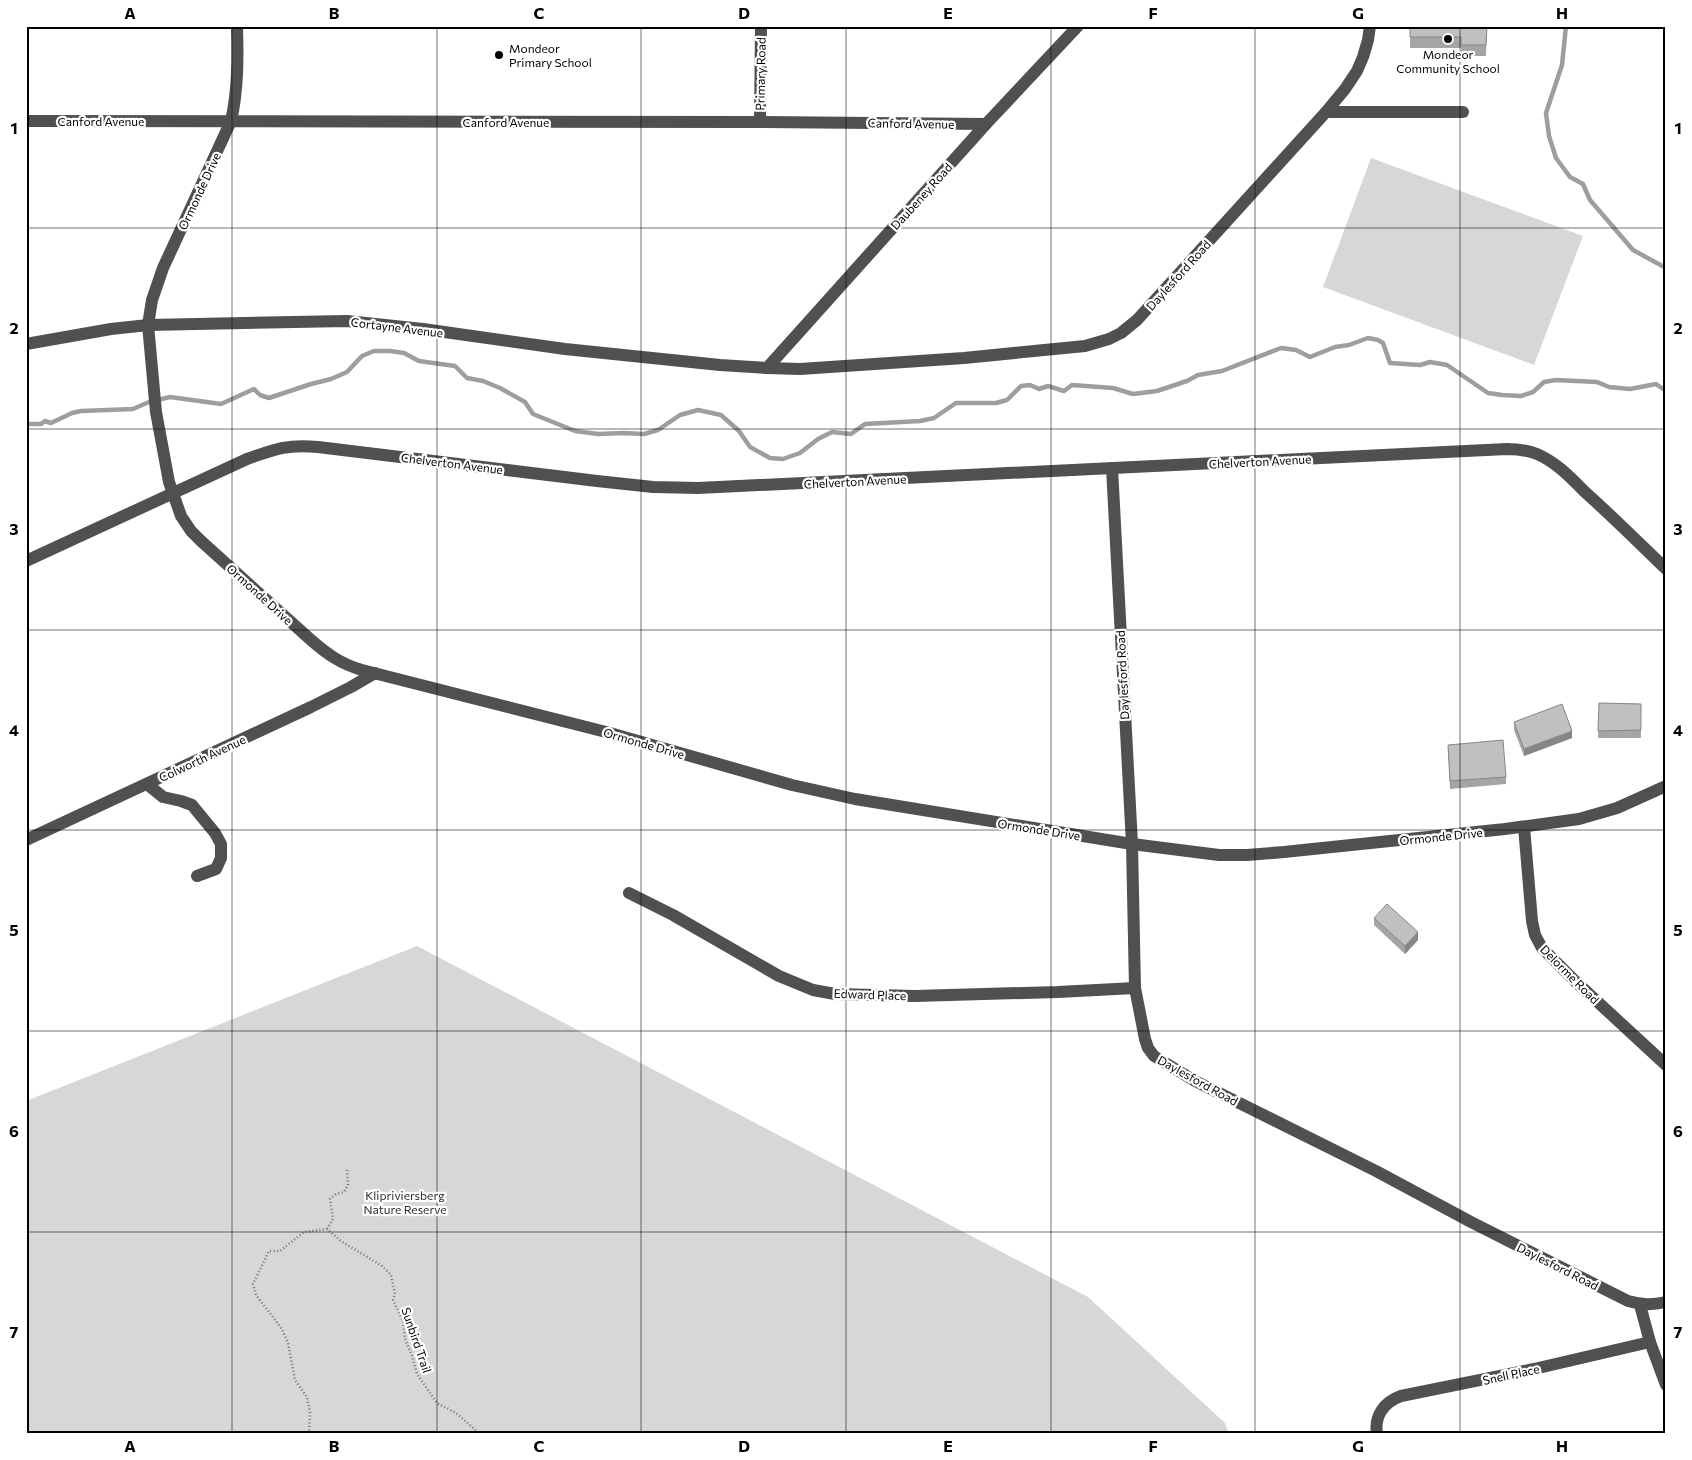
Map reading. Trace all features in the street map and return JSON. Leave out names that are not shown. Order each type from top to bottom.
[{"type":"street","name":"Ormonde Drive","points":[[237,26],[238,69],[235,104],[231,121],[164,268],[152,300],[148,326],[156,412],[164,463],[181,516],[191,531],[329,656],[340,662],[375,673],[610,733],[792,785],[855,799],[1132,844],[1219,855],[1248,855],[1579,819],[1617,808],[1666,786]]},
{"type":"street","name":"Primary Road","points":[[760,122],[761,26]]},
{"type":"street","name":"Daubeney Road","points":[[767,368],[986,124],[1078,26]]},
{"type":"street","name":"Daylesford Road","points":[[767,368],[827,368],[964,358],[1085,346],[1109,340],[1137,320],[1326,112],[1357,71],[1368,40],[1370,26]]},
{"type":"street","points":[[1326,112],[1464,112]]},
{"type":"street","name":"Canford Avenue","points":[[26,121],[986,124]]},
{"type":"street","name":"Cortayne Avenue","points":[[26,344],[111,329],[148,326],[347,321],[423,329],[565,349],[767,368]]},
{"type":"street","name":"Chelverton Avenue","points":[[26,560],[247,459],[293,445],[653,487],[740,487],[1497,449],[1522,450],[1537,454],[1550,462],[1610,514],[1666,569]]},
{"type":"street","name":"Daylesford Road","points":[[1112,468],[1132,844],[1136,988],[1148,1048],[1154,1056],[1195,1081],[1367,1166],[1472,1222],[1628,1301],[1640,1305],[1666,1302]]},
{"type":"street","name":"Colworth Avenue","points":[[26,840],[326,700],[375,673]]},
{"type":"street","points":[[147,784],[163,797],[181,800],[192,805],[222,844],[221,858],[216,869],[197,876]]},
{"type":"street","name":"Delorme Road","points":[[1524,826],[1532,921],[1535,935],[1542,948],[1666,1065]]},
{"type":"street","name":"Edward Place","points":[[629,893],[673,915],[779,976],[813,990],[835,994],[915,996],[1136,988]]},
{"type":"street","points":[[1640,1305],[1650,1342],[1666,1385]]},
{"type":"street","name":"Snell Place","points":[[1378,1434],[1376,1426],[1378,1415],[1388,1404],[1401,1396],[1534,1369],[1650,1342]]},
{"type":"path","points":[[309,1434],[310,1413],[307,1397],[296,1380],[288,1343],[282,1329],[256,1295],[253,1284],[269,1251],[280,1251],[304,1232],[327,1229],[333,1219],[330,1199],[336,1194],[344,1192],[348,1185],[347,1168]]},
{"type":"path","name":"Sunbird Trail","points":[[327,1229],[341,1241],[382,1266],[391,1275],[395,1294],[393,1300],[403,1321],[405,1339],[417,1374],[437,1403],[456,1413],[480,1434]]},
{"type":"green space","points":[[1371,158],[1583,236],[1534,365],[1323,287]]},
{"type":"green space","name":"Klipriviersberg Nature Reserve","points":[[417,946],[1088,1297],[1225,1423],[1229,1434],[26,1434],[26,1101]]},
{"type":"building","points":[[1410,26],[1487,26],[1486,45],[1461,45],[1461,37],[1410,37]]},
{"type":"building","points":[[1599,703],[1641,704],[1641,730],[1598,731]]},
{"type":"building","points":[[1562,704],[1572,731],[1524,749],[1514,722]]},
{"type":"building","points":[[1503,740],[1506,777],[1450,781],[1448,745]]},
{"type":"building","points":[[1387,904],[1418,932],[1405,946],[1374,918]]},
{"type":"waterway","points":[[1566,26],[1562,65],[1546,113],[1549,136],[1556,158],[1570,177],[1583,184],[1590,200],[1633,250],[1666,268]]},
{"type":"waterway","points":[[26,424],[41,424],[45,421],[51,423],[81,411],[133,409],[149,402],[170,397],[221,404],[254,389],[260,395],[269,398],[331,379],[347,372],[362,356],[374,351],[404,353],[419,361],[455,366],[467,378],[483,381],[500,388],[525,402],[533,414],[575,431],[598,434],[644,434],[658,430],[680,415],[698,410],[721,415],[739,431],[750,447],[770,458],[783,459],[800,453],[818,439],[832,432],[851,434],[865,424],[920,421],[934,418],[956,403],[996,403],[1007,400],[1021,386],[1030,385],[1039,389],[1048,386],[1064,391],[1072,385],[1113,388],[1133,394],[1157,391],[1187,381],[1198,375],[1222,371],[1281,348],[1296,350],[1310,357],[1335,347],[1349,345],[1368,338],[1383,343],[1390,363],[1420,365],[1430,362],[1447,365],[1488,393],[1521,396],[1533,392],[1544,382],[1556,380],[1597,382],[1609,387],[1630,389],[1656,384],[1666,391]]},
{"type":"place","name":"Mondeor Community School","points":[[1448,39]]},
{"type":"place","name":"Mondeor Primary School","points":[[499,55]]}]
